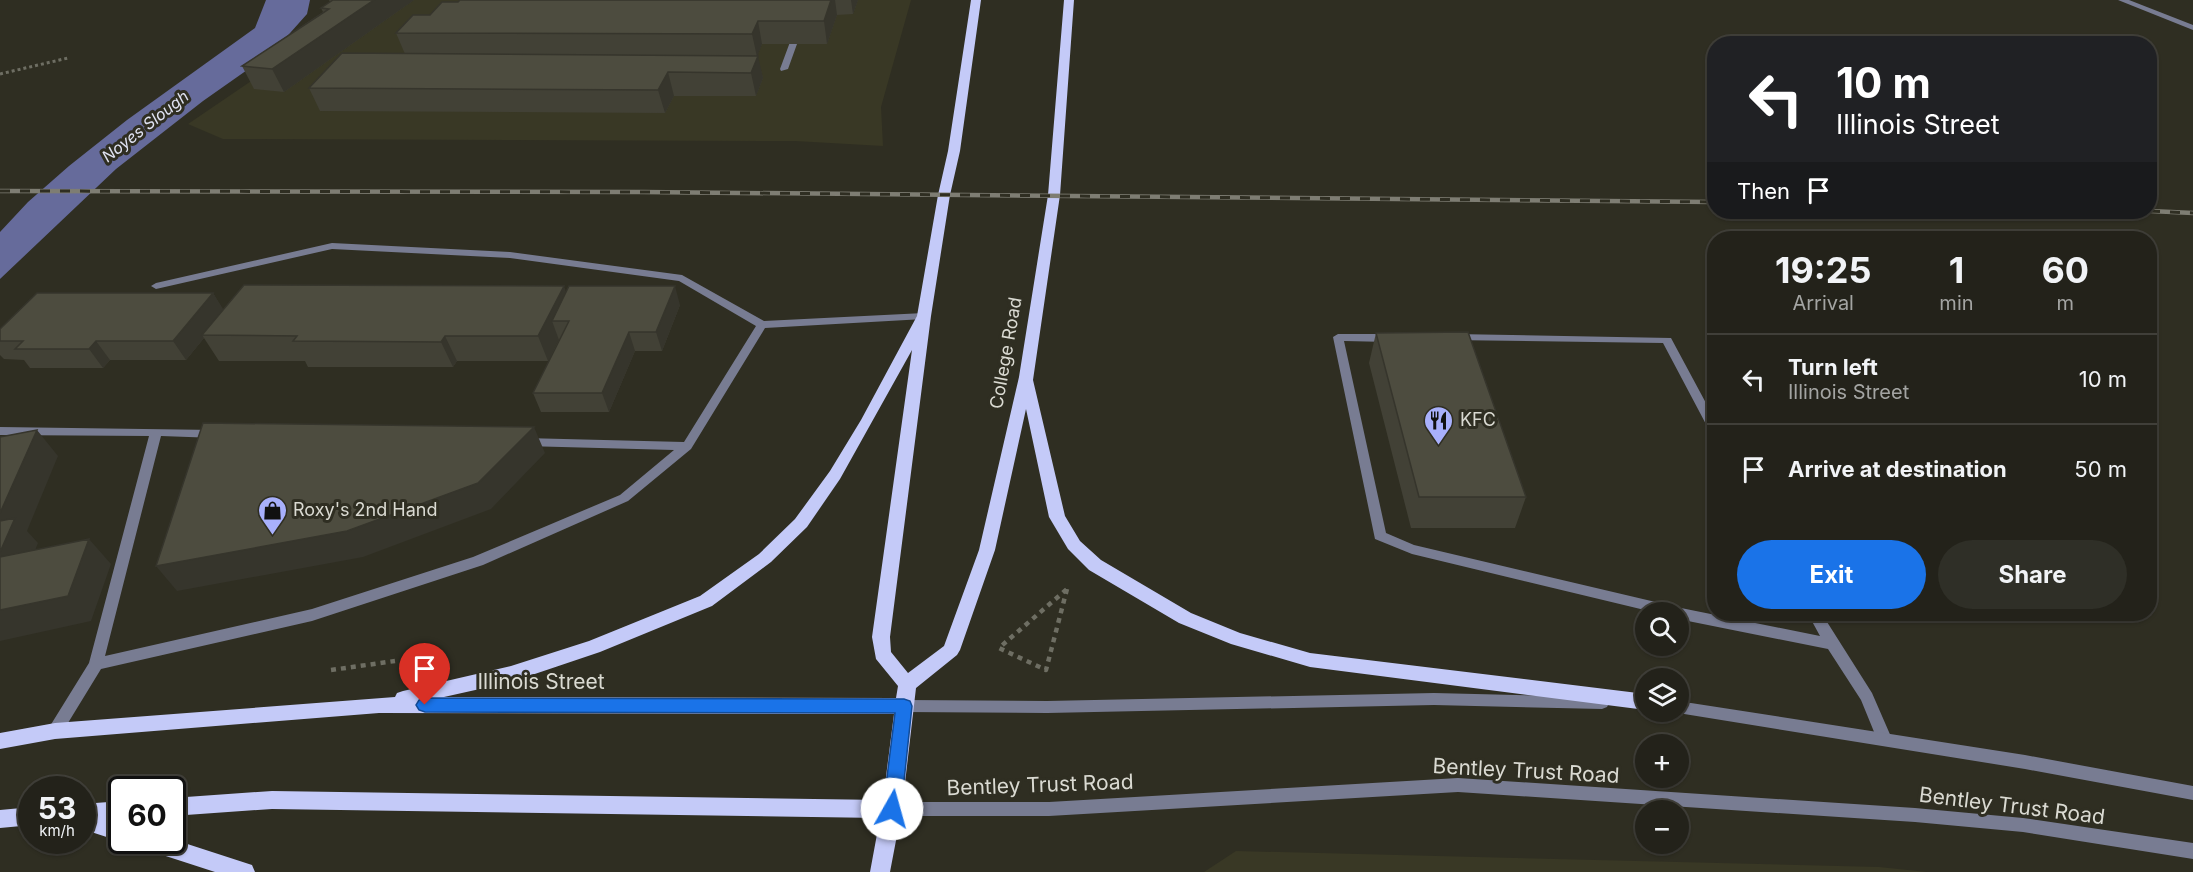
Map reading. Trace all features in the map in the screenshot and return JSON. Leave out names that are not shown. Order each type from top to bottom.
[{"type":"main road","points":[[880,872],[892,809],[907,684],[882,654],[881,637],[924,316],[944,195],[954,151],[976,0]]},
{"type":"main road","name":"College Road","points":[[907,684],[951,650],[987,550],[1026,377],[1054,195],[1069,0]]},
{"type":"main road","points":[[379,705],[532,667],[594,647],[706,601],[765,558],[801,523],[835,475],[868,420],[924,316]]},
{"type":"main road","points":[[1026,377],[1057,517],[1074,545],[1095,565],[1185,618],[1236,639],[1310,660],[1635,702]]},
{"type":"main road","name":"Illinois Street","points":[[0,741],[56,731],[379,705],[904,706]]},
{"type":"main road","points":[[186,806],[272,800],[892,809]]},
{"type":"main road","points":[[0,819],[18,817]]},
{"type":"main road","points":[[186,853],[244,872]]},
{"type":"street","points":[[2122,0],[2193,28]]},
{"type":"street","points":[[784,69],[793,44]]},
{"type":"street","points":[[156,286],[332,246],[510,255],[682,278],[762,325],[924,316]]},
{"type":"street","points":[[96,664],[312,615],[478,561],[624,498],[687,446],[762,325]]},
{"type":"street","points":[[1406,338],[1338,337],[1380,536],[1412,549],[1635,604]]},
{"type":"street","points":[[1440,338],[1666,340],[1707,415]]},
{"type":"street","points":[[0,431],[227,434]]},
{"type":"street","points":[[56,731],[96,664],[156,432]]},
{"type":"street","points":[[510,442],[687,446]]},
{"type":"street","points":[[1689,614],[1707,618]]},
{"type":"street","points":[[1721,621],[1832,644]]},
{"type":"street","points":[[1819,621],[1867,697],[1884,739]]},
{"type":"street","points":[[904,706],[1059,707],[1434,699],[1635,703]]},
{"type":"street","points":[[1689,709],[1884,739],[2193,793]]},
{"type":"street","name":"Bentley Trust Road","points":[[892,809],[1049,809],[1458,785],[1925,816],[2023,825],[2193,851]]},
{"type":"path","points":[[0,74],[68,58]]},
{"type":"path","points":[[1067,589],[1046,670],[999,648],[1025,626],[1067,589]]},
{"type":"path","points":[[324,671],[405,659]]},
{"type":"shaded area","points":[[342,0],[911,0],[881,107],[883,146],[795,141],[223,139],[188,124],[276,64]]},
{"type":"shaded area","points":[[1236,851],[1879,867],[1927,872],[1204,872]]},
{"type":"water","name":"Noyes Slough","points":[[266,0],[310,0],[307,14],[274,51],[203,101],[116,169],[0,279],[0,232],[28,202],[127,120],[255,28]]},
{"type":"building","points":[[333,0],[374,0],[272,69],[242,66],[329,9],[321,8]]},
{"type":"building","points":[[460,0],[831,0],[824,21],[758,21],[752,34],[396,33],[413,15],[430,15],[442,2]]},
{"type":"building","points":[[342,53],[758,56],[751,73],[668,72],[658,90],[309,88]]},
{"type":"building","points":[[244,285],[564,286],[538,336],[445,336],[441,342],[293,341],[297,336],[202,335]]},
{"type":"building","points":[[569,286],[675,286],[656,332],[629,332],[602,393],[533,393],[569,321],[552,321]]},
{"type":"building","points":[[37,293],[213,293],[173,341],[96,341],[89,349],[15,349],[23,341],[0,341],[0,329]]},
{"type":"building","name":"KFC","points":[[1468,332],[1526,497],[1419,497],[1376,333]]},
{"type":"building","points":[[203,423],[534,427],[478,483],[347,531],[156,566]]},
{"type":"building","points":[[37,430],[0,513],[0,437]]},
{"type":"building","points":[[15,518],[0,552],[0,521]]},
{"type":"building","points":[[89,539],[68,596],[0,610],[0,557]]},
{"type":"railway","points":[[0,191],[643,192],[1707,202]]},
{"type":"railway","points":[[2157,211],[2193,213]]},
{"type":"place","name":"KFC","points":[[1439,446]]},
{"type":"place","name":"Roxy's 2nd Hand","points":[[272,536]]},
{"type":"route","points":[[425,705],[742,708],[904,706],[892,809]]}]
